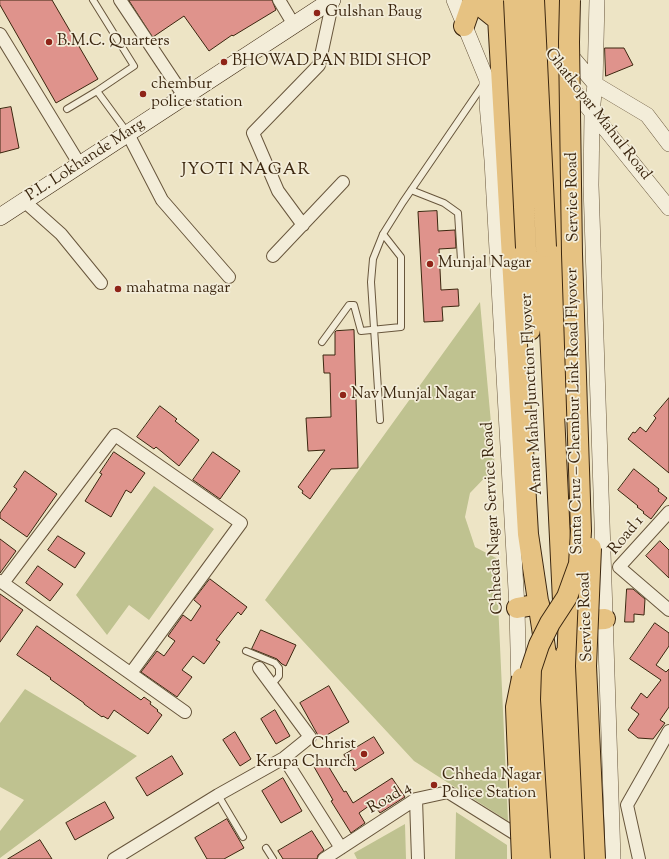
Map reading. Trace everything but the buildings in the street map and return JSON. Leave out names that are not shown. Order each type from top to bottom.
[{"type":"highway","points":[[464,26],[473,0],[502,4],[501,58],[494,83],[528,534],[539,604],[558,668],[577,859]]},
{"type":"highway","name":"Amar Mahal Junction Flyover","points":[[534,0],[536,248],[542,580],[558,668]]},
{"type":"highway","points":[[553,0],[553,36],[556,70],[555,102],[572,532],[568,621],[558,668],[558,859]]},
{"type":"highway","name":"Santa Cruz – Chembur Link Road Flyover","points":[[540,859],[530,700],[531,669],[539,645],[550,623],[567,597],[572,584],[579,564],[581,531],[572,254],[569,42],[570,0]]},
{"type":"highway","name":"Santa Cruz – Chembur Link Road Flyover","points":[[583,0],[583,252],[591,542],[586,666],[595,859]]},
{"type":"highway","name":"Amar Mahal Junction Flyover","points":[[502,4],[536,248]]},
{"type":"highway","points":[[517,608],[539,604]]},
{"type":"highway","points":[[568,621],[605,619]]},
{"type":"highway","points":[[522,859],[516,707],[524,670],[539,645]]},
{"type":"main road","name":"P.L. Lokhande Marg","points":[[2,212],[24,201],[332,0]]},
{"type":"main road","name":"Ghatkopar Mahul Road","points":[[529,0],[553,36]]},
{"type":"main road","name":"Ghatkopar Mahul Road","points":[[502,4],[556,70]]},
{"type":"street","points":[[120,0],[184,96]]},
{"type":"street","points":[[279,0],[294,25]]},
{"type":"street","points":[[303,226],[278,191],[253,133],[318,65],[332,0]]},
{"type":"street","points":[[454,0],[464,26],[494,83],[592,113]]},
{"type":"street","name":"Service Road","points":[[597,0],[595,84],[592,113],[591,193],[613,859]]},
{"type":"street","points":[[0,34],[80,165]]},
{"type":"street","name":"Ghatkopar Mahul Road","points":[[553,36],[595,84],[647,114],[669,144]]},
{"type":"street","points":[[501,58],[556,70],[595,84]]},
{"type":"street","name":"Ghatkopar Mahul Road","points":[[556,70],[669,208]]},
{"type":"street","name":"Chheda Nagar Service Road","points":[[494,83],[487,104],[492,160],[517,608],[520,729],[515,819],[518,859]]},
{"type":"street","points":[[128,134],[162,200],[229,277]]},
{"type":"street","points":[[273,256],[343,182]]},
{"type":"street","points":[[24,201],[61,234],[101,283]]},
{"type":"street","points":[[130,673],[241,523],[115,435],[2,582],[130,673],[185,712]]},
{"type":"street","name":"Road 1","points":[[669,512],[619,567],[669,610]]},
{"type":"street","points":[[114,859],[284,758],[310,738],[259,668]]},
{"type":"street","points":[[639,859],[627,805],[669,731]]},
{"type":"street","points":[[284,758],[341,848]]},
{"type":"street","name":"Road 4","points":[[324,859],[416,799],[448,792],[516,835]]},
{"type":"street","points":[[416,799],[418,859]]},
{"type":"street","points":[[611,808],[627,805]]},
{"type":"lane","points":[[67,109],[134,66],[93,0]]},
{"type":"lane","points":[[380,420],[370,282],[373,258],[383,234],[411,190],[494,83]]},
{"type":"lane","points":[[97,91],[128,134]]},
{"type":"lane","points":[[411,190],[444,203],[458,212],[461,260]]},
{"type":"lane","points":[[322,342],[349,305],[354,305],[361,331],[401,327],[401,257],[383,234]]},
{"type":"lane","points":[[246,651],[275,664],[279,668],[279,676],[271,685]]},
{"type":"lane","points":[[218,796],[243,837]]},
{"type":"lane","points":[[266,848],[273,859]]},
{"type":"green space","points":[[480,302],[495,467],[470,493],[465,517],[475,547],[496,558],[508,821],[414,761],[265,600]]},
{"type":"green space","points":[[154,486],[214,529],[149,620],[129,605],[107,635],[76,595]]},
{"type":"green space","points":[[25,689],[137,756],[0,858],[0,831],[24,800],[0,787],[0,723]]},
{"type":"green space","points":[[456,812],[507,845],[507,859],[455,859]]},
{"type":"green space","points":[[405,824],[406,859],[357,859],[354,853]]},
{"type":"place","name":"Gulshan Baug","points":[[317,13]]},
{"type":"place","name":"B.M.C. Quarters","points":[[49,42]]},
{"type":"place","name":"BHOWAD PAN BIDI SHOP","points":[[224,62]]},
{"type":"place","name":"chembur police station","points":[[143,94]]},
{"type":"place","name":"Munjal Nagar","points":[[430,264]]},
{"type":"place","name":"mahatma nagar","points":[[118,289]]},
{"type":"place","name":"Nav Munjal Nagar","points":[[343,395]]},
{"type":"place","name":"Christ Krupa Church","points":[[364,754]]},
{"type":"place","name":"Chheda Nagar Police Station","points":[[434,785]]},
{"type":"district","name":"JYOTI NAGAR","points":[[246,171]]}]
